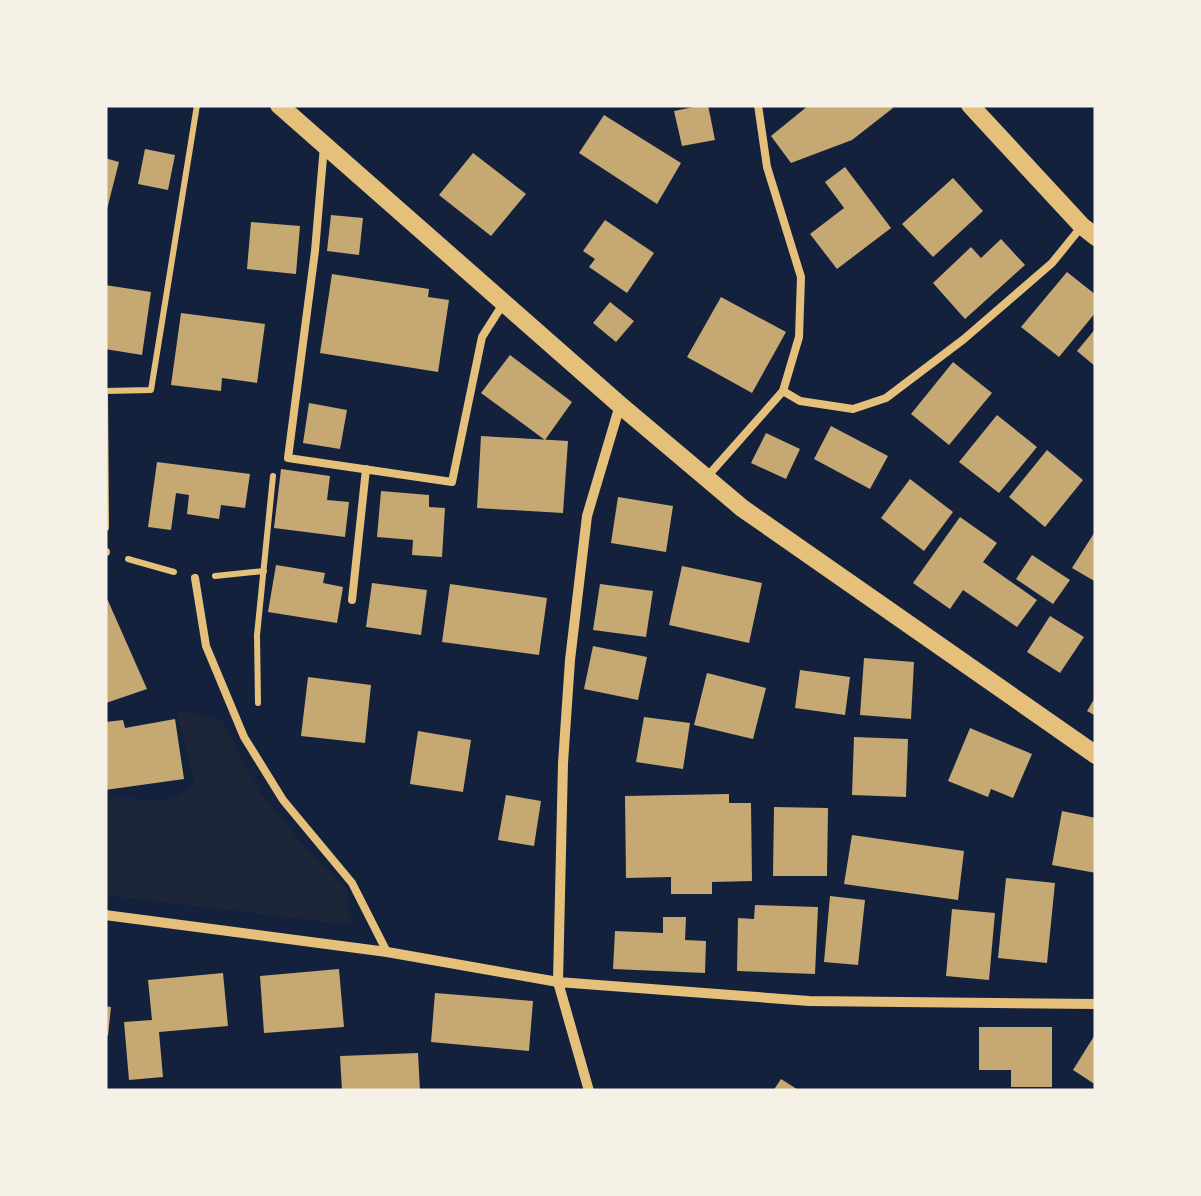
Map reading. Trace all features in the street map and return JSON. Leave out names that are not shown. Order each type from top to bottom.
[{"type":"street","points":[[279,105],[742,508],[1096,755]]},
{"type":"street","points":[[970,105],[1089,232]]},
{"type":"street","points":[[589,1091],[558,982],[563,763],[587,516],[620,405]]},
{"type":"street","points":[[105,915],[387,952],[558,982],[809,1001],[1096,1004]]},
{"type":"lane","points":[[706,478],[782,391],[799,336],[801,277],[767,167],[758,105]]},
{"type":"lane","points":[[324,146],[315,251],[288,458],[452,482],[482,337],[504,302]]},
{"type":"lane","points":[[782,391],[800,401],[853,409],[886,398],[964,339],[1089,232]]},
{"type":"lane","points":[[352,600],[366,469]]},
{"type":"lane","points":[[195,578],[206,646],[244,737],[283,800],[352,883],[387,952]]},
{"type":"path","points":[[197,105],[150,390],[105,391],[105,552],[195,578],[264,571]]},
{"type":"path","points":[[258,707],[257,635],[275,458],[288,458]]},
{"type":"shaded area","points":[[176,710],[222,721],[260,793],[348,890],[349,921],[342,924],[105,895],[105,798],[170,800],[195,784]]},
{"type":"building","points":[[708,105],[715,140],[682,146],[674,111]]},
{"type":"building","points":[[809,105],[893,108],[852,140],[791,163],[771,136]]},
{"type":"building","points":[[604,115],[681,163],[657,204],[579,153]]},
{"type":"building","points":[[145,149],[175,155],[168,190],[138,184]]},
{"type":"building","points":[[473,153],[526,194],[491,236],[439,195]]},
{"type":"building","points":[[105,158],[119,162],[106,213],[105,213]]},
{"type":"building","points":[[845,167],[891,228],[837,269],[810,234],[844,208],[825,182]]},
{"type":"building","points":[[953,178],[983,211],[933,257],[902,224]]},
{"type":"building","points":[[331,215],[363,218],[359,255],[327,251]]},
{"type":"building","points":[[605,220],[654,253],[627,293],[589,267],[595,259],[583,251]]},
{"type":"building","points":[[251,222],[300,226],[296,274],[247,269]]},
{"type":"building","points":[[1001,239],[1025,265],[965,319],[933,283],[971,247],[981,258]]},
{"type":"building","points":[[1067,272],[1096,295],[1096,312],[1059,357],[1021,327]]},
{"type":"building","points":[[332,274],[429,289],[428,297],[449,300],[438,372],[320,353]]},
{"type":"building","points":[[105,285],[151,292],[142,355],[105,349]]},
{"type":"building","points":[[721,297],[786,332],[752,393],[687,357]]},
{"type":"building","points":[[610,302],[634,321],[616,342],[593,323]]},
{"type":"building","points":[[181,313],[265,324],[257,383],[222,378],[221,391],[171,385]]},
{"type":"building","points":[[1096,328],[1096,367],[1077,351]]},
{"type":"building","points":[[510,355],[572,402],[545,440],[481,393]]},
{"type":"building","points":[[953,362],[992,393],[949,445],[911,414]]},
{"type":"building","points":[[309,403],[347,410],[340,449],[303,443]]},
{"type":"building","points":[[997,415],[1037,447],[999,493],[959,462]]},
{"type":"building","points":[[831,426],[888,456],[870,489],[814,459]]},
{"type":"building","points":[[766,433],[800,449],[786,479],[751,463]]},
{"type":"building","points":[[481,436],[568,441],[563,513],[477,508]]},
{"type":"building","points":[[1047,450],[1083,480],[1045,527],[1009,497]]},
{"type":"building","points":[[157,462],[250,474],[245,508],[221,505],[219,519],[187,514],[189,495],[176,493],[171,530],[148,527]]},
{"type":"building","points":[[281,469],[330,476],[327,500],[349,502],[345,537],[274,528]]},
{"type":"building","points":[[910,479],[953,512],[924,551],[881,518]]},
{"type":"building","points":[[381,491],[429,495],[429,507],[445,508],[442,557],[412,555],[413,540],[377,537]]},
{"type":"building","points":[[618,497],[673,506],[666,552],[611,543]]},
{"type":"building","points":[[960,517],[997,543],[983,562],[1037,600],[1017,627],[963,590],[950,609],[913,583]]},
{"type":"building","points":[[1096,530],[1096,582],[1072,568]]},
{"type":"building","points":[[1032,555],[1070,580],[1053,604],[1016,579]]},
{"type":"building","points":[[276,565],[325,573],[323,583],[343,587],[337,623],[268,612]]},
{"type":"building","points":[[682,566],[762,583],[749,643],[669,625]]},
{"type":"building","points":[[372,583],[427,590],[421,635],[366,627]]},
{"type":"building","points":[[450,584],[547,598],[539,655],[442,642]]},
{"type":"building","points":[[600,584],[653,591],[646,637],[593,630]]},
{"type":"building","points":[[105,594],[147,689],[106,703],[105,700]]},
{"type":"building","points":[[1050,616],[1084,637],[1060,673],[1027,652]]},
{"type":"building","points":[[593,646],[647,657],[638,700],[584,689]]},
{"type":"building","points":[[864,658],[914,662],[911,719],[860,715]]},
{"type":"building","points":[[800,670],[850,677],[845,715],[795,708]]},
{"type":"building","points":[[707,673],[766,688],[753,739],[694,725]]},
{"type":"building","points":[[308,677],[371,685],[365,743],[301,736]]},
{"type":"building","points":[[1096,696],[1096,716],[1087,711]]},
{"type":"building","points":[[644,717],[690,723],[683,769],[636,762]]},
{"type":"building","points":[[175,719],[184,779],[105,790],[105,722],[123,720],[125,728]]},
{"type":"building","points":[[970,728],[1032,754],[1013,798],[991,789],[988,797],[948,781]]},
{"type":"building","points":[[418,731],[471,740],[463,792],[410,784]]},
{"type":"building","points":[[854,737],[908,739],[906,797],[852,795]]},
{"type":"building","points":[[729,794],[729,803],[751,803],[752,881],[712,882],[712,894],[671,894],[671,877],[626,878],[625,796]]},
{"type":"building","points":[[506,795],[541,801],[534,846],[498,840]]},
{"type":"building","points":[[774,807],[828,808],[827,876],[773,876]]},
{"type":"building","points":[[1062,811],[1096,818],[1096,873],[1052,865]]},
{"type":"building","points":[[852,835],[964,851],[958,900],[844,884]]},
{"type":"building","points":[[1006,878],[1055,883],[1047,963],[998,958]]},
{"type":"building","points":[[830,896],[865,900],[858,965],[824,962]]},
{"type":"building","points":[[755,905],[818,907],[815,974],[737,971],[738,918],[754,919]]},
{"type":"building","points":[[952,909],[995,913],[989,980],[946,976]]},
{"type":"building","points":[[663,917],[686,917],[685,940],[706,941],[705,973],[613,969],[615,931],[663,933]]},
{"type":"building","points":[[339,969],[344,1027],[264,1033],[260,976]]},
{"type":"building","points":[[223,973],[228,1026],[159,1032],[163,1077],[129,1080],[124,1022],[152,1020],[148,980]]},
{"type":"building","points":[[435,993],[533,1001],[529,1051],[431,1042]]},
{"type":"building","points":[[105,1006],[111,1007],[108,1036],[105,1036]]},
{"type":"building","points":[[979,1027],[1052,1027],[1052,1087],[1011,1087],[1011,1070],[979,1070]]},
{"type":"building","points":[[1096,1033],[1096,1085],[1073,1070]]},
{"type":"building","points":[[418,1053],[420,1091],[342,1091],[340,1056]]},
{"type":"building","points":[[781,1079],[800,1091],[773,1091]]}]
